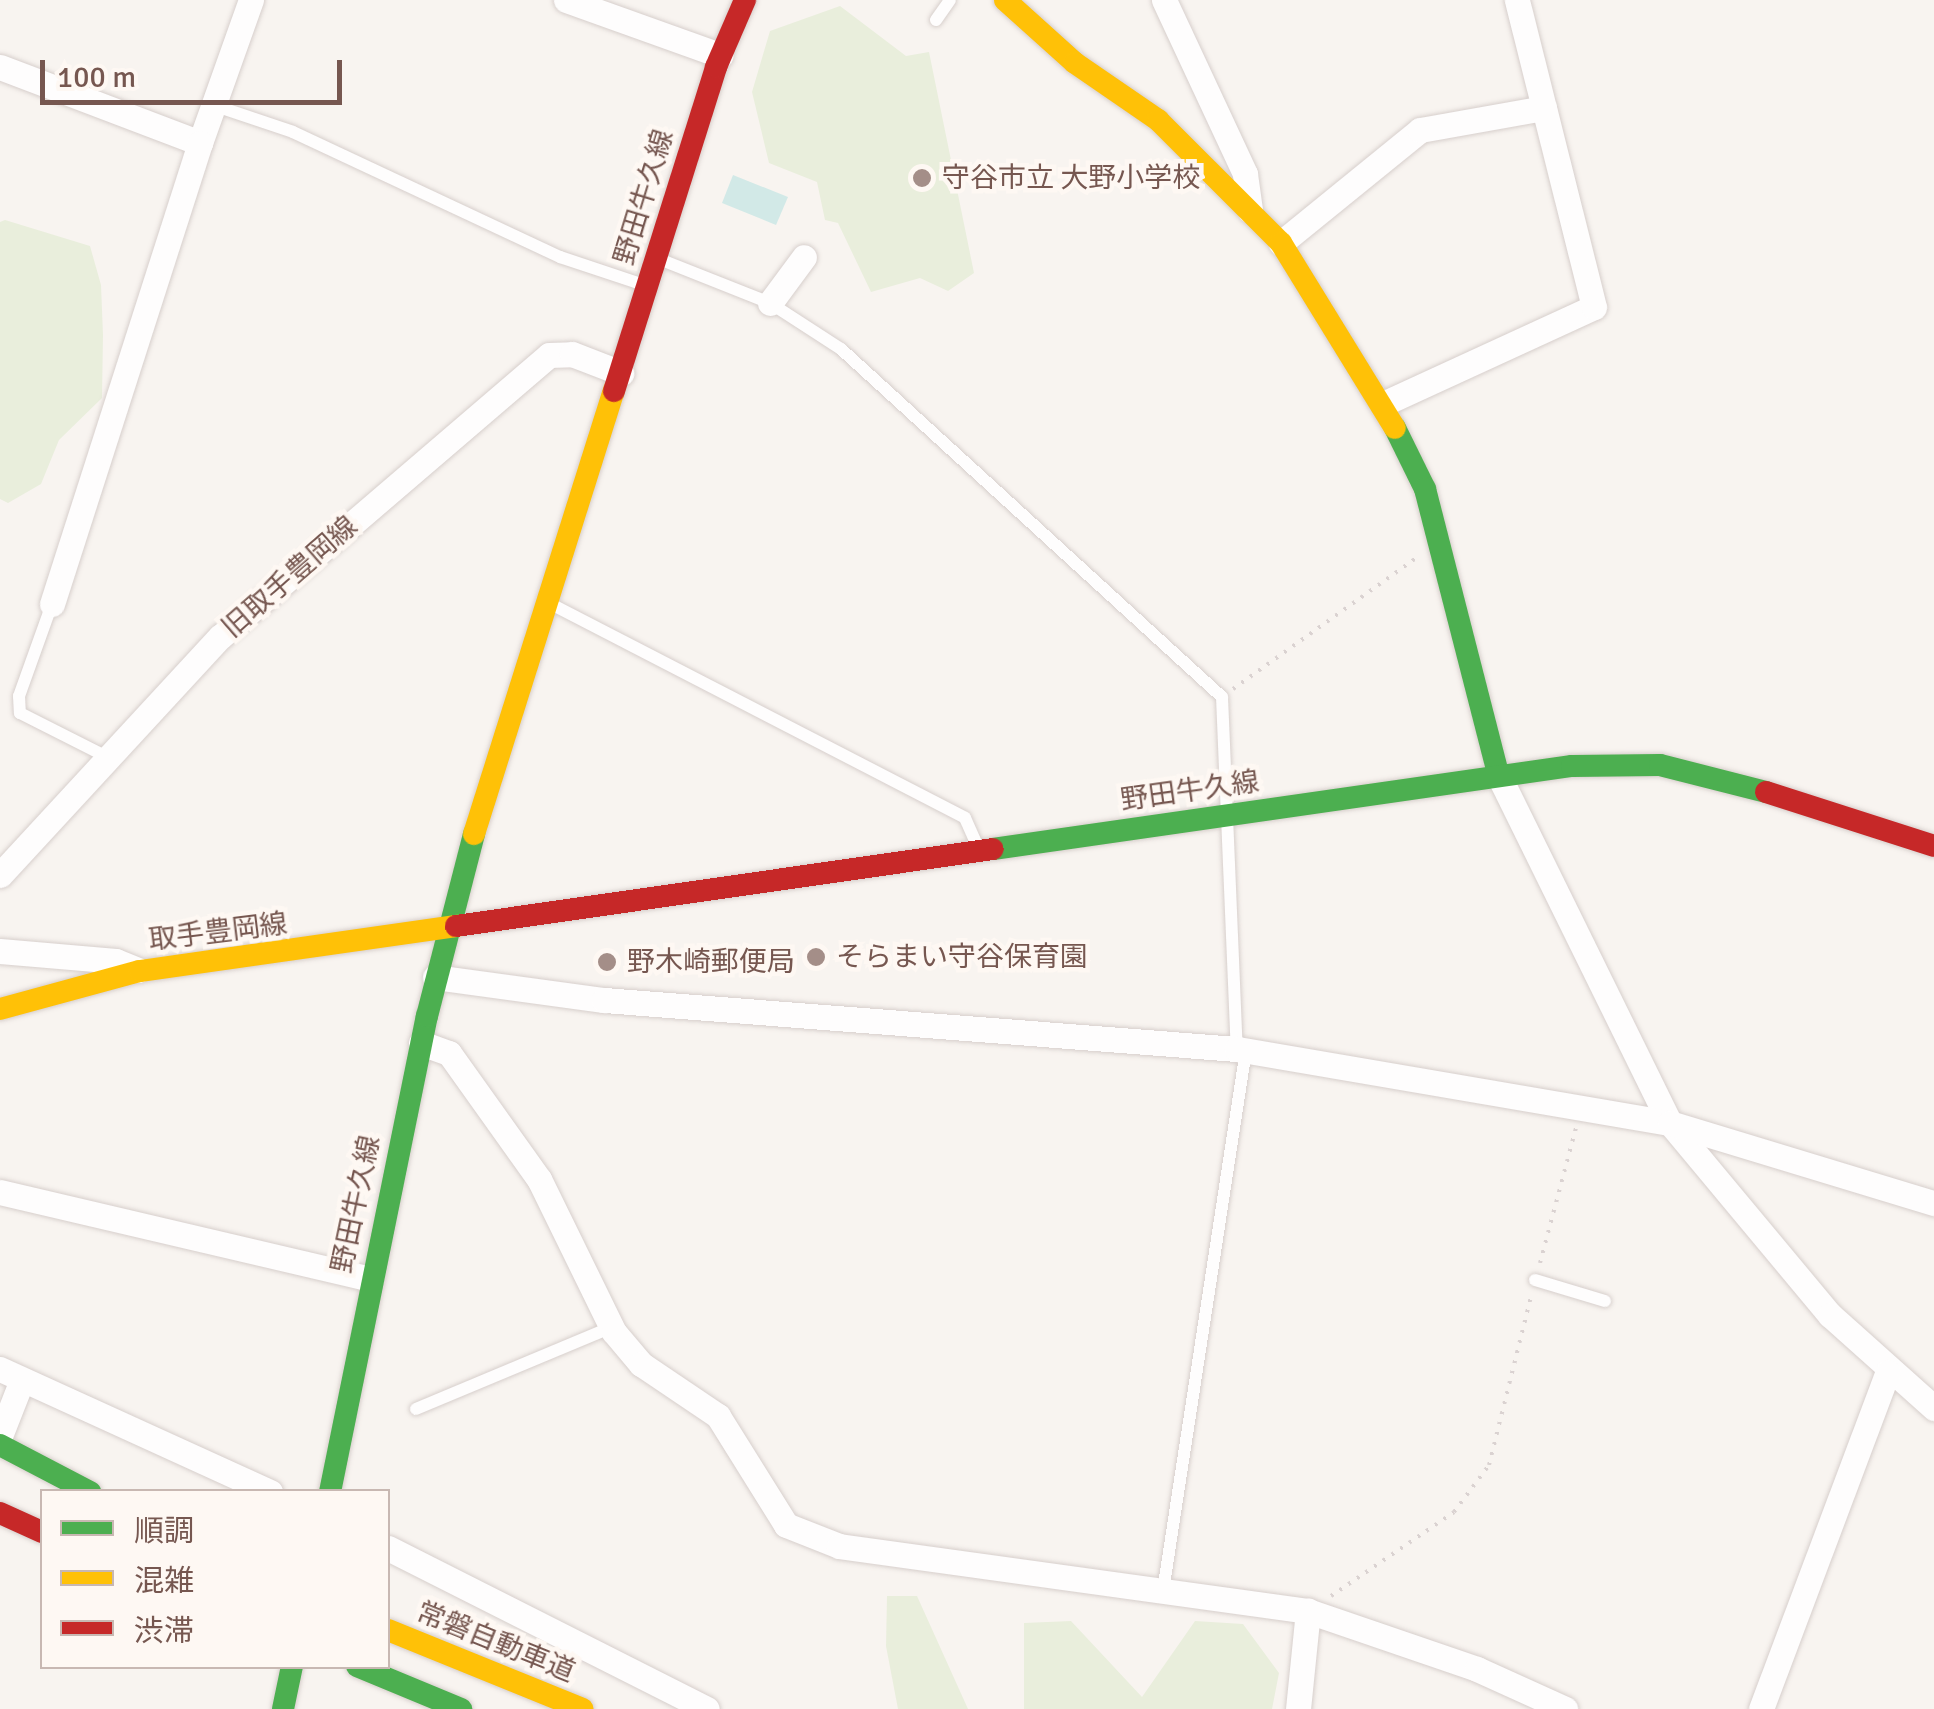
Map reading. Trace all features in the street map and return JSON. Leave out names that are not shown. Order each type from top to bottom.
[{"type":"main road","name":"野田牛久線","points":[[331,1489],[371,1280],[447,930],[720,55],[744,0]]},
{"type":"main road","points":[[1004,0],[1075,63],[1158,120],[1282,242],[1383,404],[1425,488],[1498,774]]},
{"type":"main road","name":"野田牛久線","points":[[447,930],[1498,774],[1628,764],[1707,772],[1934,846]]},
{"type":"main road","name":"取手豊岡線","points":[[0,1009],[140,972],[447,930]]},
{"type":"main road","points":[[0,1445],[84,1489]]},
{"type":"main road","points":[[0,1460],[64,1489]]},
{"type":"main road","points":[[0,1516],[40,1532]]},
{"type":"main road","name":"常磐自動車道","points":[[390,1631],[583,1709]]},
{"type":"main road","points":[[364,1669],[461,1709]]},
{"type":"main road","points":[[283,1709],[290,1674]]},
{"type":"street","points":[[52,604],[200,143],[252,0]]},
{"type":"street","points":[[566,0],[720,55]]},
{"type":"street","points":[[1164,0],[1245,174],[1250,211]]},
{"type":"street","points":[[1383,404],[1594,306],[1517,0]]},
{"type":"street","points":[[0,67],[200,143]]},
{"type":"street","points":[[1282,242],[1420,130],[1544,108]]},
{"type":"street","points":[[770,302],[804,258]]},
{"type":"street","name":"旧取手豊岡線","points":[[0,875],[220,638],[548,355],[572,354],[621,373]]},
{"type":"street","points":[[1498,774],[1670,1124],[1830,1315],[1888,1372],[1934,1408]]},
{"type":"street","points":[[0,951],[116,962],[140,972]]},
{"type":"street","points":[[435,978],[662,1005],[1242,1050],[1670,1124],[1934,1203]]},
{"type":"street","points":[[421,1044],[448,1053],[539,1179],[612,1328],[641,1364],[718,1416],[786,1525],[840,1546],[1162,1594],[1308,1611],[1476,1669],[1565,1709]]},
{"type":"street","points":[[0,1192],[371,1280]]},
{"type":"street","points":[[1761,1709],[1888,1372]]},
{"type":"street","points":[[0,1436],[11,1409],[11,1375],[263,1489]]},
{"type":"street","points":[[390,1549],[707,1709]]},
{"type":"street","points":[[1298,1709],[1308,1611]]},
{"type":"lane","points":[[936,20],[950,0]]},
{"type":"lane","points":[[214,105],[294,132],[560,257],[648,287]]},
{"type":"lane","points":[[657,258],[770,302],[841,349],[1222,696],[1225,816],[1242,1050],[1162,1594]]},
{"type":"lane","points":[[547,602],[965,818],[979,852]]},
{"type":"lane","points":[[52,604],[19,696],[20,713],[106,757]]},
{"type":"lane","points":[[1535,1280],[1605,1301]]},
{"type":"lane","points":[[416,1409],[612,1328]]},
{"type":"path","points":[[1222,696],[1440,540]]},
{"type":"path","points":[[1308,1611],[1454,1512],[1488,1465],[1582,1108]]},
{"type":"green space","points":[[840,6],[906,56],[929,52],[974,273],[948,291],[920,278],[871,292],[838,223],[825,220],[817,182],[769,163],[752,92],[770,31]]},
{"type":"green space","points":[[5,220],[90,246],[101,285],[103,335],[102,398],[59,440],[41,484],[8,503],[0,499],[0,222]]},
{"type":"green space","points":[[887,1596],[917,1596],[968,1709],[898,1709],[886,1646]]},
{"type":"green space","points":[[1071,1621],[1142,1697],[1195,1621],[1243,1624],[1279,1673],[1272,1709],[1024,1709],[1024,1623]]},
{"type":"water","points":[[733,175],[788,197],[776,225],[722,203]]},
{"type":"traffic: fast","points":[[1395,428],[1425,489],[1498,774]]},
{"type":"traffic: fast","points":[[993,849],[1572,766],[1660,765],[1766,792]]},
{"type":"traffic: fast","points":[[331,1489],[427,1016],[474,834]]},
{"type":"traffic: fast","points":[[0,1445],[84,1489]]},
{"type":"traffic: fast","points":[[283,1709],[291,1669]]},
{"type":"traffic: fast","points":[[364,1669],[461,1709]]},
{"type":"traffic: slow","points":[[1005,0],[1075,63],[1158,120],[1281,243],[1395,428]]},
{"type":"traffic: slow","points":[[474,834],[614,391]]},
{"type":"traffic: slow","points":[[0,1009],[140,971],[456,926]]},
{"type":"traffic: slow","points":[[390,1631],[583,1709]]},
{"type":"traffic: jam","points":[[614,391],[716,67],[745,0]]},
{"type":"traffic: jam","points":[[1766,792],[1934,846]]},
{"type":"traffic: jam","points":[[456,926],[993,849]]},
{"type":"traffic: jam","points":[[0,1513],[40,1531]]},
{"type":"place","name":"守谷市立 大野小学校","points":[[922,178]]},
{"type":"place","name":"そらまい守谷保育園","points":[[816,957]]},
{"type":"place","name":"野木崎郵便局","points":[[607,962]]}]
